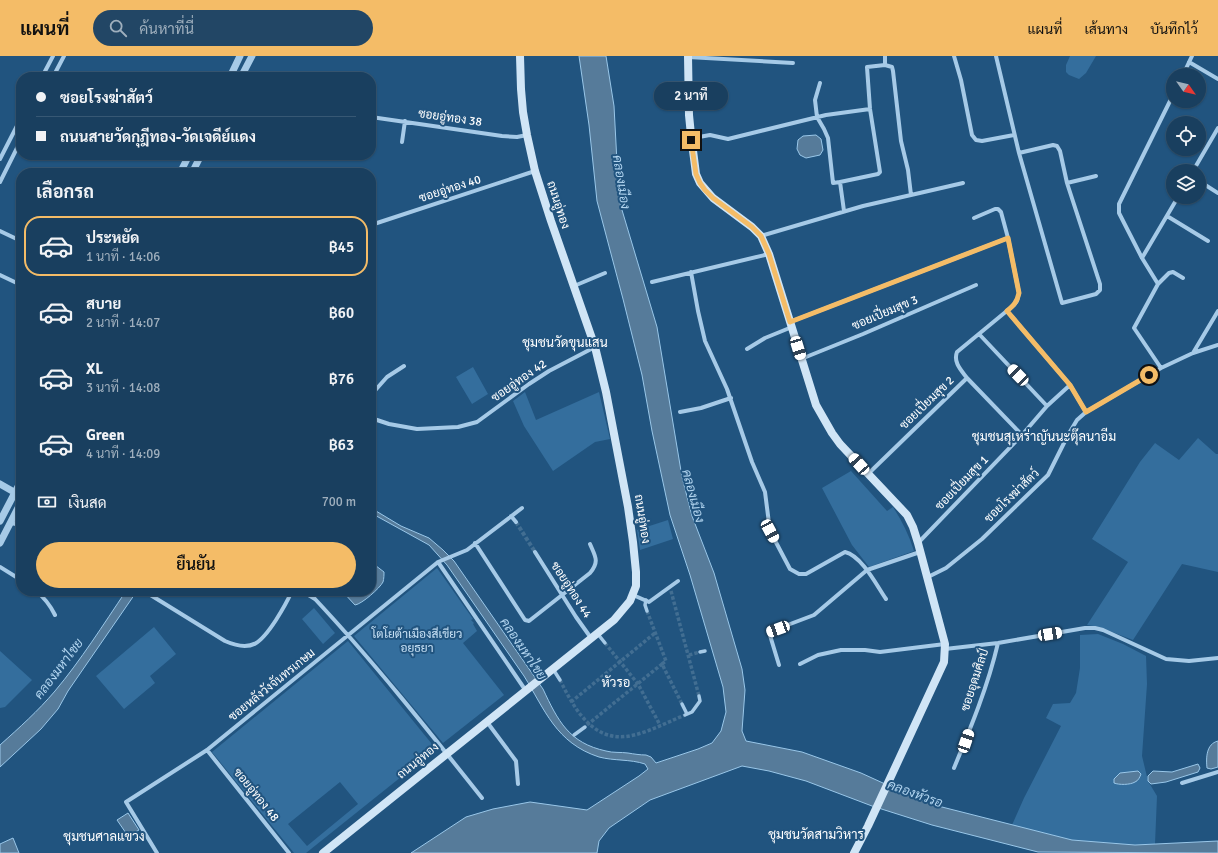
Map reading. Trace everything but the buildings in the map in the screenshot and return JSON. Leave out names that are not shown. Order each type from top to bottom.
[{"type":"main road","name":"ถนนอู่ทอง","points":[[323,853],[487,721],[538,682],[618,616],[626,607],[636,586],[636,572],[628,507],[606,392],[595,347],[535,171],[527,135],[521,89],[520,56]]},
{"type":"main road","points":[[688,56],[689,115],[696,174],[700,183],[713,198],[752,227],[761,236],[769,254],[819,411],[836,439],[907,515],[913,527],[945,647],[944,662],[897,765],[854,853]]},
{"type":"street","points":[[45,72],[53,56]]},
{"type":"street","points":[[56,72],[64,56]]},
{"type":"street","points":[[232,72],[240,56]]},
{"type":"street","points":[[244,72],[252,56]]},
{"type":"street","points":[[688,56],[793,64]]},
{"type":"street","points":[[885,56],[885,65]]},
{"type":"street","points":[[954,56],[961,80],[972,135],[976,140],[982,142],[1014,135]]},
{"type":"street","points":[[996,56],[1014,135],[1019,153],[1062,303],[1096,294],[1100,290],[1100,284],[1067,183],[1060,151],[1057,146],[1053,145],[1019,153]]},
{"type":"street","points":[[1186,68],[1192,56]]},
{"type":"street","points":[[1189,62],[1218,79]]},
{"type":"street","points":[[820,83],[816,100],[816,117],[828,138],[833,183],[840,182],[878,174],[880,172],[870,109],[868,67],[885,65],[892,68],[901,141],[908,170],[911,196]]},
{"type":"street","points":[[1158,284],[1142,258],[1119,213],[1119,204],[1167,108]]},
{"type":"street","points":[[691,140],[710,135],[728,139],[816,117],[870,109]]},
{"type":"street","name":"ซอยอู่ทอง 38","points":[[376,117],[502,136],[527,135]]},
{"type":"street","points":[[402,142],[405,122]]},
{"type":"street","points":[[10,163],[0,158],[16,128]]},
{"type":"street","points":[[1198,164],[1216,136],[1218,128]]},
{"type":"street","points":[[0,182],[16,150]]},
{"type":"street","name":"ซอยอู่ทอง 40","points":[[376,223],[535,171]]},
{"type":"street","points":[[1067,183],[1096,176]]},
{"type":"street","points":[[840,182],[844,211]]},
{"type":"street","points":[[761,236],[862,206],[963,183]]},
{"type":"street","points":[[1206,185],[1218,193]]},
{"type":"street","points":[[1142,258],[1174,204]]},
{"type":"street","name":"ซอยเปี่ยมสุข 2","points":[[868,474],[967,378],[956,363],[955,358],[957,352],[1017,301],[1019,293],[1001,212],[998,209],[995,209],[974,218]]},
{"type":"street","points":[[1167,216],[1208,241]]},
{"type":"street","points":[[0,231],[16,239]]},
{"type":"street","points":[[747,349],[791,324],[1008,238]]},
{"type":"street","points":[[652,282],[769,254]]},
{"type":"street","points":[[691,272],[705,341],[731,398],[752,462],[765,492],[770,531],[790,569],[799,574],[806,574],[845,552],[851,554],[867,570],[886,600]]},
{"type":"street","points":[[1161,368],[1134,328],[1158,284],[1169,273],[1173,272],[1183,278]]},
{"type":"street","points":[[573,286],[605,273]]},
{"type":"street","points":[[0,275],[16,283]]},
{"type":"street","name":"ซอยเปี่ยมสุข 3","points":[[802,358],[863,334],[976,285]]},
{"type":"street","points":[[1007,311],[1070,385],[1086,412]]},
{"type":"street","points":[[1193,354],[1218,312]]},
{"type":"street","points":[[979,334],[1047,406]]},
{"type":"street","name":"ซอยโรงฆ่าสัตว์","points":[[927,578],[946,568],[982,539],[1048,476],[1068,435],[1078,420],[1086,412],[1161,368],[1218,345]]},
{"type":"street","name":"ซอยอู่ทอง 42","points":[[376,420],[389,424],[417,429],[458,427],[477,422],[549,371],[595,347]]},
{"type":"street","points":[[376,390],[387,377],[404,366]]},
{"type":"street","points":[[967,378],[1022,435]]},
{"type":"street","name":"ซอยเปี่ยมสุข 1","points":[[918,543],[1022,435],[1047,406],[1070,385]]},
{"type":"street","points":[[680,412],[701,408],[731,398]]},
{"type":"street","points":[[0,484],[16,493]]},
{"type":"street","points":[[16,497],[0,519],[16,524]]},
{"type":"street","name":"ซอยหลังวังจันทรเกษม","points":[[157,853],[126,802],[207,750],[440,561],[467,550],[522,508]]},
{"type":"street","points":[[0,543],[16,512]]},
{"type":"street","points":[[511,516],[516,522]]},
{"type":"street","points":[[476,544],[527,621],[562,596],[596,567],[596,559],[590,544]]},
{"type":"street","name":"ซอยอู่ทอง 44","points":[[535,552],[576,617],[594,636]]},
{"type":"street","points":[[779,665],[769,632],[814,615],[867,570],[920,552]]},
{"type":"street","points":[[440,561],[528,689]]},
{"type":"street","points":[[0,567],[16,577]]},
{"type":"street","points":[[633,595],[649,602],[671,588],[678,581]]},
{"type":"street","points":[[42,596],[55,615]]},
{"type":"street","points":[[152,596],[225,641],[237,646],[251,645],[259,642],[265,637],[289,596]]},
{"type":"street","points":[[310,596],[349,635],[482,798]]},
{"type":"street","points":[[646,600],[645,606],[647,611]]},
{"type":"street","points":[[800,664],[818,654],[841,650],[865,650],[880,652],[998,643],[1085,628],[1103,630],[1166,658],[1189,661],[1218,658]]},
{"type":"street","points":[[594,636],[605,643]]},
{"type":"street","name":"ซอยอุดมศิลป์","points":[[954,768],[966,741],[992,666],[998,643]]},
{"type":"street","points":[[553,669],[560,680]]},
{"type":"street","points":[[682,704],[686,714],[692,712],[700,701],[699,696]]},
{"type":"street","points":[[487,721],[516,760],[518,784]]},
{"type":"street","points":[[574,735],[585,727]]},
{"type":"street","name":"ซอยอู่ทอง 48","points":[[207,750],[289,853]]},
{"type":"street","points":[[1182,783],[1218,772]]},
{"type":"green space","points":[[1070,56],[1096,56],[1086,73],[1079,79],[1069,75],[1066,72],[1066,65]]},
{"type":"green space","points":[[473,367],[488,394],[472,404],[456,377]]},
{"type":"green space","points":[[525,392],[536,420],[599,392],[610,439],[595,442],[553,471],[524,426],[513,401]]},
{"type":"green space","points":[[1198,438],[1216,454],[1218,454],[1218,572],[1182,564],[1133,640],[1099,627],[1087,625],[1128,562],[1092,539],[1140,462],[1155,443],[1179,460]]},
{"type":"green space","points":[[851,471],[887,511],[893,507],[905,528],[914,551],[869,567],[852,545],[822,488]]},
{"type":"green space","points":[[668,520],[673,539],[640,550],[637,530]]},
{"type":"green space","name":"โตโยต้าเมืองสีเขียว อยุธยา","points":[[437,568],[473,619],[471,620],[477,631],[463,643],[504,695],[443,743],[354,636]]},
{"type":"green space","points":[[314,608],[335,633],[323,644],[302,619]]},
{"type":"green space","points":[[154,627],[176,654],[150,676],[155,683],[124,709],[96,676]]},
{"type":"green space","points":[[1098,634],[1123,644],[1146,656],[1147,684],[1142,756],[1148,781],[1157,796],[1155,844],[1135,845],[1072,840],[1012,825],[1024,798],[1061,726],[1046,718],[1053,704],[1070,703],[1076,693],[1080,668],[1080,635]]},
{"type":"green space","points":[[348,641],[436,749],[306,853],[294,853],[212,752]],"holes":[[[340,782],[358,804],[307,846],[288,824]]]},
{"type":"green space","points":[[0,651],[32,680],[5,707],[0,708]]},
{"type":"shaded area","points":[[579,56],[606,56],[614,106],[619,200],[657,327],[682,477],[692,516],[714,573],[742,669],[745,690],[742,731],[746,741],[802,752],[861,773],[918,799],[942,807],[1072,840],[1135,845],[1218,841],[1218,853],[1038,852],[932,825],[872,806],[806,781],[769,771],[742,766],[650,800],[609,828],[599,841],[597,853],[411,853],[466,817],[493,809],[530,802],[587,810],[648,769],[645,764],[639,762],[599,757],[584,751],[562,734],[553,724],[524,676],[447,565],[429,545],[376,516],[376,511],[401,526],[429,538],[454,561],[543,689],[560,721],[566,729],[583,742],[609,752],[646,755],[651,757],[656,763],[712,743],[721,731],[726,712],[723,687],[690,575],[670,515],[642,375],[597,201],[589,125]]},
{"type":"shaded area","points":[[816,135],[821,139],[823,150],[820,155],[806,158],[800,155],[797,149],[798,140],[803,136]]},
{"type":"shaded area","points":[[376,566],[384,572],[383,582],[376,590]]},
{"type":"shaded area","points":[[123,596],[134,596],[68,691],[58,709],[41,729],[0,767],[0,745],[55,691],[83,655]]},
{"type":"shaded area","points":[[347,596],[369,596],[362,602],[355,605]]},
{"type":"shaded area","points":[[1218,741],[1218,767],[1211,769],[1207,768],[1209,748]]},
{"type":"shaded area","points":[[1198,764],[1200,768],[1198,772],[1166,782],[1151,784],[1148,781],[1148,776],[1153,771],[1172,772]]},
{"type":"shaded area","points":[[1138,771],[1141,774],[1139,779],[1130,784],[1114,783],[1114,779],[1120,773]]},
{"type":"shaded area","points":[[128,813],[139,830],[128,836],[117,820]]},
{"type":"shaded area","points":[[13,838],[19,853],[0,853],[0,844]]},
{"type":"tunnel","points":[[516,522],[535,552]]},
{"type":"tunnel","points":[[671,591],[699,696]]},
{"type":"tunnel","points":[[647,611],[666,661],[662,664],[682,704]]},
{"type":"tunnel","points":[[571,702],[655,633]]},
{"type":"tunnel","points":[[605,643],[638,684],[660,725]]},
{"type":"tunnel","points":[[689,655],[700,652]]},
{"type":"tunnel","points":[[587,725],[662,664]]},
{"type":"tunnel","points":[[560,680],[579,713],[597,730],[608,735],[620,737],[634,735],[653,729],[685,715]]},
{"type":"district","name":"ชุมชนวัดขุนแสน","points":[[565,343]]},
{"type":"district","name":"ชุมชนสุเหร่าญันนะตุ๊ลนาอีม","points":[[1044,437]]},
{"type":"district","name":"หัวรอ","points":[[616,683]]},
{"type":"district","name":"ชุมชนวัดสามวิหาร","points":[[816,835]]},
{"type":"district","name":"ชุมชนศาลแขวง","points":[[104,837]]},
{"type":"route","points":[[691,140],[696,174],[705,190],[713,198],[752,227],[761,236],[769,254],[790,322],[1008,238],[1019,293],[1017,301],[1007,311],[1070,385],[1086,412],[1149,375]]},
{"type":"water label","name":"คลองเมือง","points":[[621,182]]},
{"type":"water label","name":"คลองเมือง","points":[[693,496]]},
{"type":"water label","name":"คลองมหาไชย","points":[[523,649]]},
{"type":"water label","name":"คลองมหาไชย","points":[[59,669]]},
{"type":"water label","name":"คลองหัวรอ","points":[[915,794]]}]
